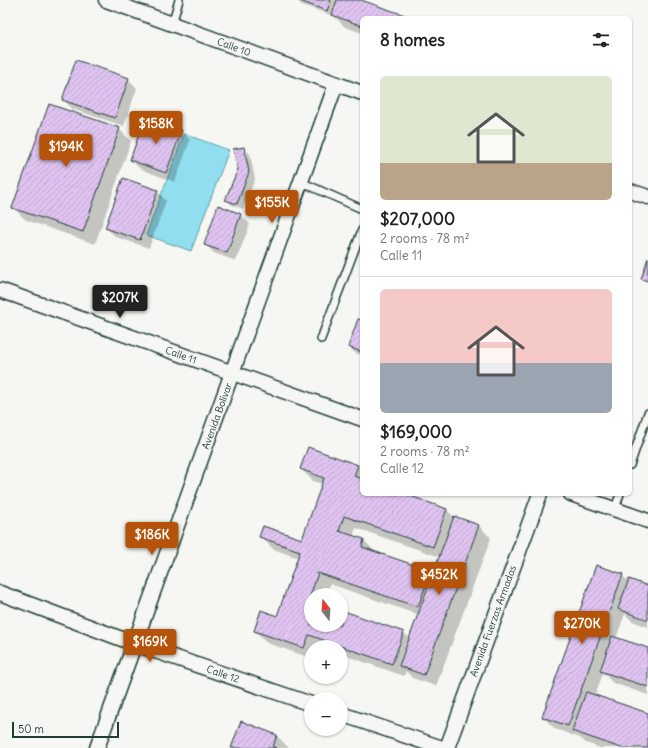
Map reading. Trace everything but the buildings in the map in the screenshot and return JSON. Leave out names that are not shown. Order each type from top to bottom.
[{"type":"street","name":"Calle 10","points":[[106,0],[360,93]]},
{"type":"street","name":"Avenida Bolívar","points":[[98,748],[336,84]]},
{"type":"street","points":[[632,192],[648,197]]},
{"type":"street","name":"Calle 11","points":[[0,290],[360,418]]},
{"type":"street","name":"Avenida Fuerzas Armadas","points":[[447,748],[539,496]]},
{"type":"street","points":[[577,496],[648,521]]},
{"type":"street","name":"Calle 12","points":[[0,592],[135,644],[304,702]]},
{"type":"street","points":[[348,716],[442,748]]},
{"type":"lane","points":[[172,24],[179,0]]},
{"type":"lane","points":[[300,182],[360,208]]},
{"type":"lane","points":[[321,339],[360,235]]},
{"type":"lane","points":[[632,459],[648,413]]},
{"type":"lane","points":[[615,509],[619,496]]},
{"type":"water","points":[[184,134],[229,150],[191,251],[146,235]]}]
